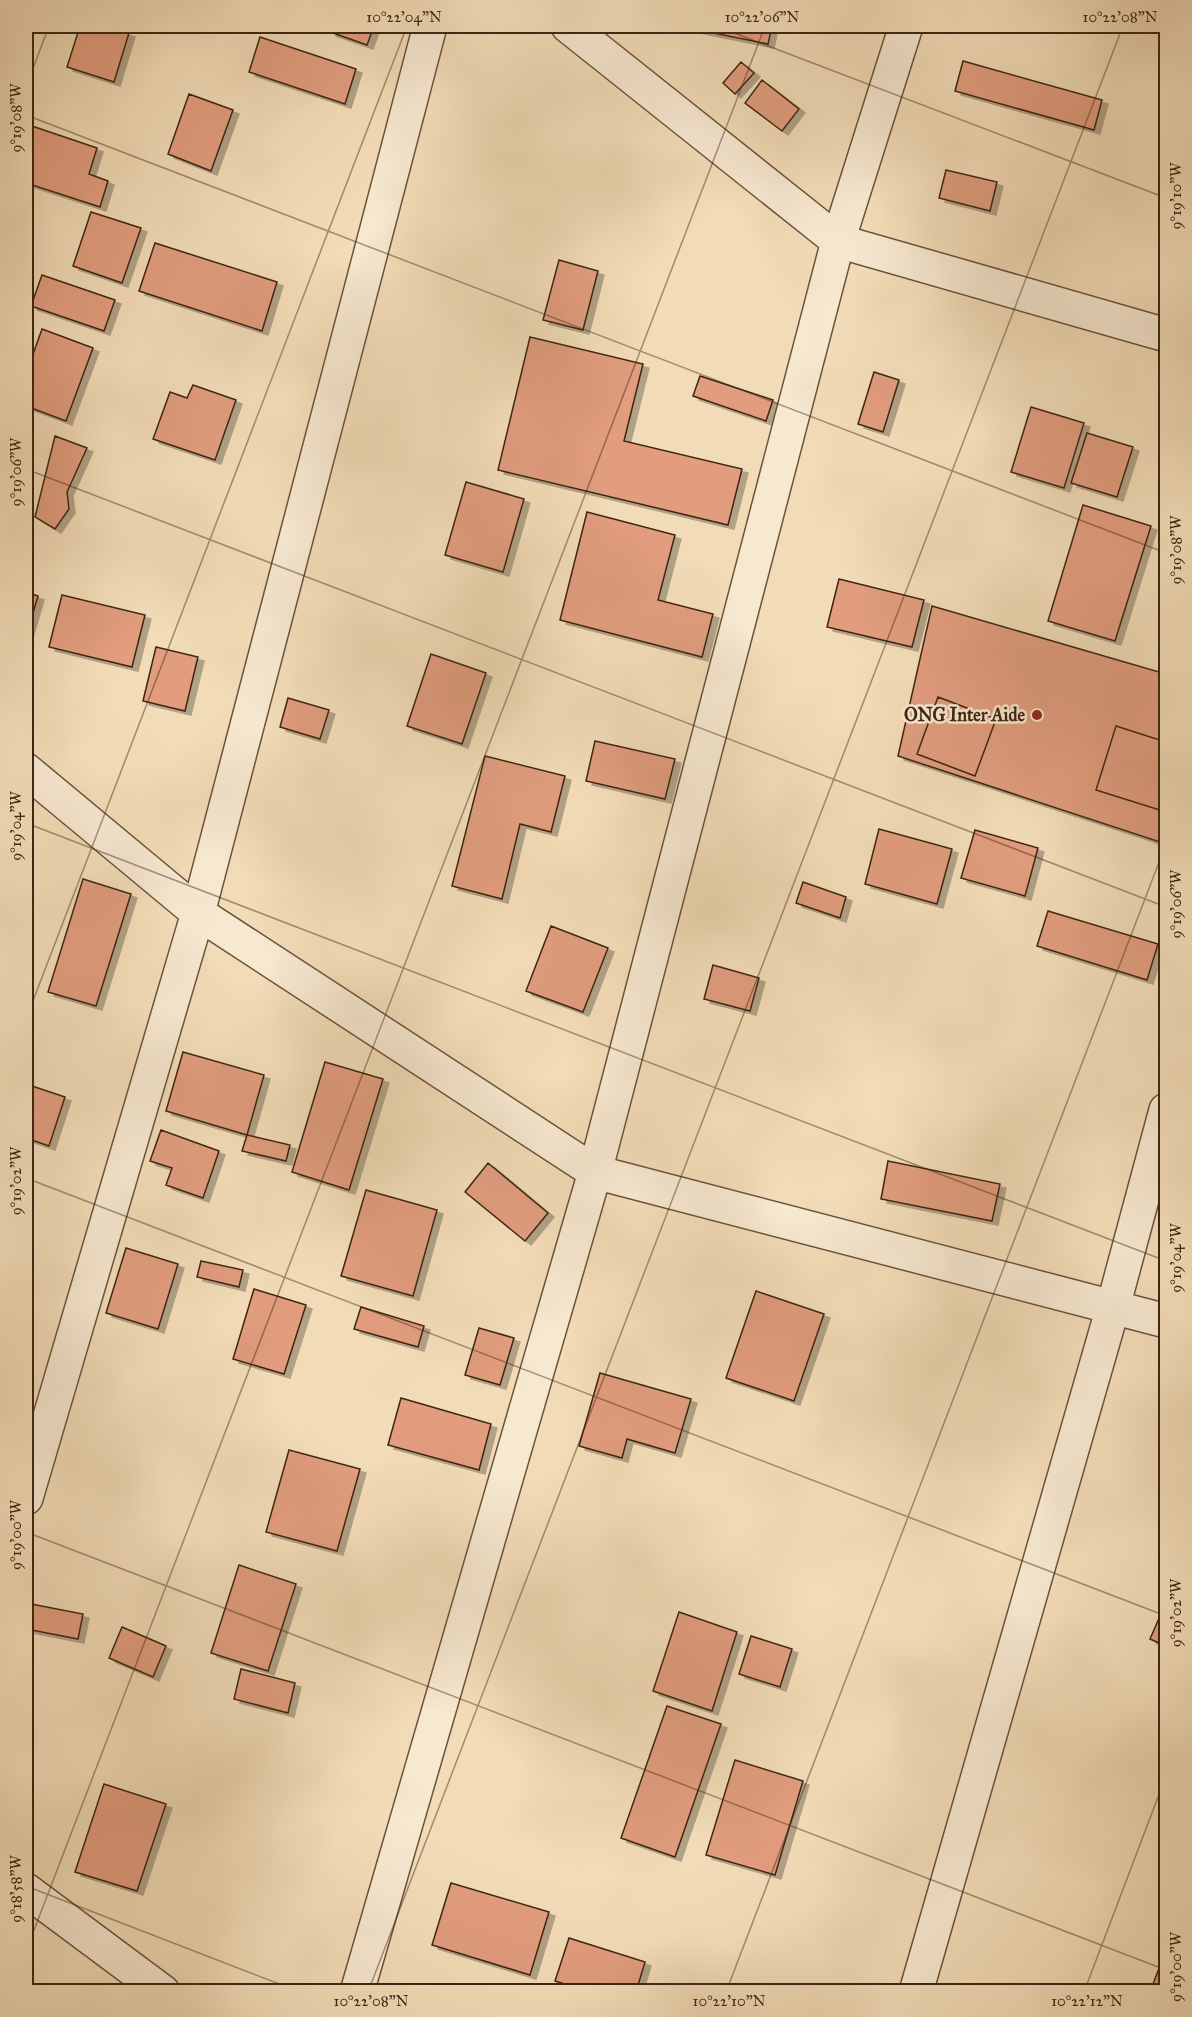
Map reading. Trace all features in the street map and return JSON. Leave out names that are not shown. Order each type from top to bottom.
[{"type":"street","points":[[26,1498],[198,913],[430,26]]},
{"type":"street","points":[[568,26],[838,241],[1167,335]]},
{"type":"street","points":[[357,1992],[595,1173],[838,241],[906,26]]},
{"type":"street","points":[[26,770],[198,913],[595,1173],[1167,1321]]},
{"type":"street","points":[[916,1992],[1113,1307],[1167,1110]]},
{"type":"street","points":[[26,1890],[163,1992]]},
{"type":"building","points":[[80,26],[104,26],[129,33],[114,82],[67,67]]},
{"type":"building","points":[[332,26],[374,26],[367,45],[330,32]]},
{"type":"building","points":[[690,26],[772,26],[768,44],[689,28]]},
{"type":"building","points":[[260,37],[356,69],[345,104],[249,72]]},
{"type":"building","points":[[963,61],[1102,100],[1094,130],[955,91]]},
{"type":"building","points":[[741,62],[754,73],[735,94],[723,83]]},
{"type":"building","points":[[762,80],[799,109],[782,131],[745,103]]},
{"type":"building","points":[[189,94],[233,110],[211,171],[168,154]]},
{"type":"building","points":[[26,124],[97,148],[89,174],[108,181],[100,207],[26,183]]},
{"type":"building","points":[[946,170],[997,182],[990,211],[939,198]]},
{"type":"building","points":[[91,212],[141,228],[122,283],[73,266]]},
{"type":"building","points":[[155,243],[277,282],[262,331],[139,291]]},
{"type":"building","points":[[559,260],[598,271],[583,330],[543,320]]},
{"type":"building","points":[[42,275],[115,300],[104,331],[31,306]]},
{"type":"building","points":[[42,329],[93,348],[66,421],[26,406],[26,374]]},
{"type":"building","points":[[530,337],[643,364],[624,441],[742,469],[728,525],[498,470]]},
{"type":"building","points":[[874,372],[899,380],[883,432],[858,424]]},
{"type":"building","points":[[700,376],[773,400],[766,421],[693,396]]},
{"type":"building","points":[[193,385],[236,400],[215,460],[153,439],[170,392],[187,398]]},
{"type":"building","points":[[1031,407],[1084,423],[1064,488],[1011,472]]},
{"type":"building","points":[[1087,433],[1133,447],[1117,497],[1071,483]]},
{"type":"building","points":[[55,436],[87,448],[67,492],[69,509],[55,529],[35,517]]},
{"type":"building","points":[[466,482],[524,499],[503,572],[445,555]]},
{"type":"building","points":[[1083,505],[1151,526],[1115,641],[1048,621]]},
{"type":"building","points":[[587,512],[675,535],[658,600],[713,614],[702,657],[560,620]]},
{"type":"building","points":[[839,579],[924,600],[912,647],[827,627]]},
{"type":"building","points":[[26,592],[38,596],[26,637]]},
{"type":"building","points":[[62,595],[145,615],[132,667],[49,647]]},
{"type":"building","name":"ONG Inter Aide","points":[[932,606],[1166,674],[1166,844],[898,756]]},
{"type":"building","points":[[156,647],[198,657],[185,711],[143,701]]},
{"type":"building","points":[[431,654],[486,673],[462,744],[407,726]]},
{"type":"building","points":[[938,697],[996,719],[975,776],[917,754]]},
{"type":"building","points":[[288,698],[329,710],[320,739],[280,727]]},
{"type":"building","points":[[1116,726],[1166,742],[1166,812],[1096,790]]},
{"type":"building","points":[[595,741],[675,759],[665,799],[586,781]]},
{"type":"building","points":[[485,756],[565,776],[551,832],[520,824],[502,899],[452,886]]},
{"type":"building","points":[[879,829],[952,849],[937,904],[865,884]]},
{"type":"building","points":[[975,830],[1038,848],[1025,896],[961,878]]},
{"type":"building","points":[[83,879],[131,894],[96,1006],[48,992]]},
{"type":"building","points":[[803,882],[846,897],[840,918],[796,903]]},
{"type":"building","points":[[1048,911],[1158,944],[1147,980],[1037,946]]},
{"type":"building","points":[[551,926],[608,948],[583,1012],[526,991]]},
{"type":"building","points":[[713,965],[759,978],[750,1011],[704,999]]},
{"type":"building","points":[[183,1052],[264,1075],[247,1135],[166,1111]]},
{"type":"building","points":[[325,1062],[383,1079],[349,1190],[292,1172]]},
{"type":"building","points":[[26,1084],[65,1097],[49,1146],[26,1138]]},
{"type":"building","points":[[161,1130],[219,1151],[203,1198],[166,1185],[172,1168],[150,1161]]},
{"type":"building","points":[[247,1135],[290,1145],[286,1161],[242,1151]]},
{"type":"building","points":[[888,1161],[1000,1184],[992,1221],[881,1199]]},
{"type":"building","points":[[488,1163],[548,1213],[525,1241],[465,1192]]},
{"type":"building","points":[[366,1190],[437,1210],[413,1296],[341,1276]]},
{"type":"building","points":[[126,1248],[178,1264],[158,1329],[106,1313]]},
{"type":"building","points":[[201,1261],[243,1270],[239,1287],[197,1277]]},
{"type":"building","points":[[254,1289],[306,1305],[284,1374],[233,1359]]},
{"type":"building","points":[[756,1291],[824,1314],[794,1401],[726,1378]]},
{"type":"building","points":[[361,1307],[424,1326],[418,1347],[354,1329]]},
{"type":"building","points":[[479,1328],[514,1338],[500,1385],[465,1375]]},
{"type":"building","points":[[600,1373],[691,1399],[675,1453],[627,1439],[622,1458],[579,1446]]},
{"type":"building","points":[[401,1398],[491,1424],[479,1470],[388,1445]]},
{"type":"building","points":[[289,1450],[360,1469],[337,1551],[266,1532]]},
{"type":"building","points":[[239,1565],[296,1584],[268,1671],[211,1653]]},
{"type":"building","points":[[1166,1602],[1166,1646],[1150,1639]]},
{"type":"building","points":[[26,1603],[83,1614],[78,1639],[26,1629]]},
{"type":"building","points":[[679,1612],[737,1632],[712,1711],[653,1691]]},
{"type":"building","points":[[122,1627],[166,1646],[153,1677],[109,1658]]},
{"type":"building","points":[[751,1636],[792,1649],[780,1687],[739,1674]]},
{"type":"building","points":[[241,1669],[295,1683],[288,1713],[234,1699]]},
{"type":"building","points":[[667,1706],[721,1724],[675,1857],[621,1838]]},
{"type":"building","points":[[735,1760],[803,1781],[775,1875],[706,1855]]},
{"type":"building","points":[[104,1784],[166,1804],[137,1891],[75,1872]]},
{"type":"building","points":[[451,1883],[549,1912],[530,1975],[432,1945]]},
{"type":"building","points":[[569,1938],[645,1962],[636,1992],[590,1992],[555,1981]]},
{"type":"building","points":[[1166,1950],[1166,1992],[1150,1992]]},
{"type":"place","name":"ONG Inter Aide","points":[[1037,715]]}]
